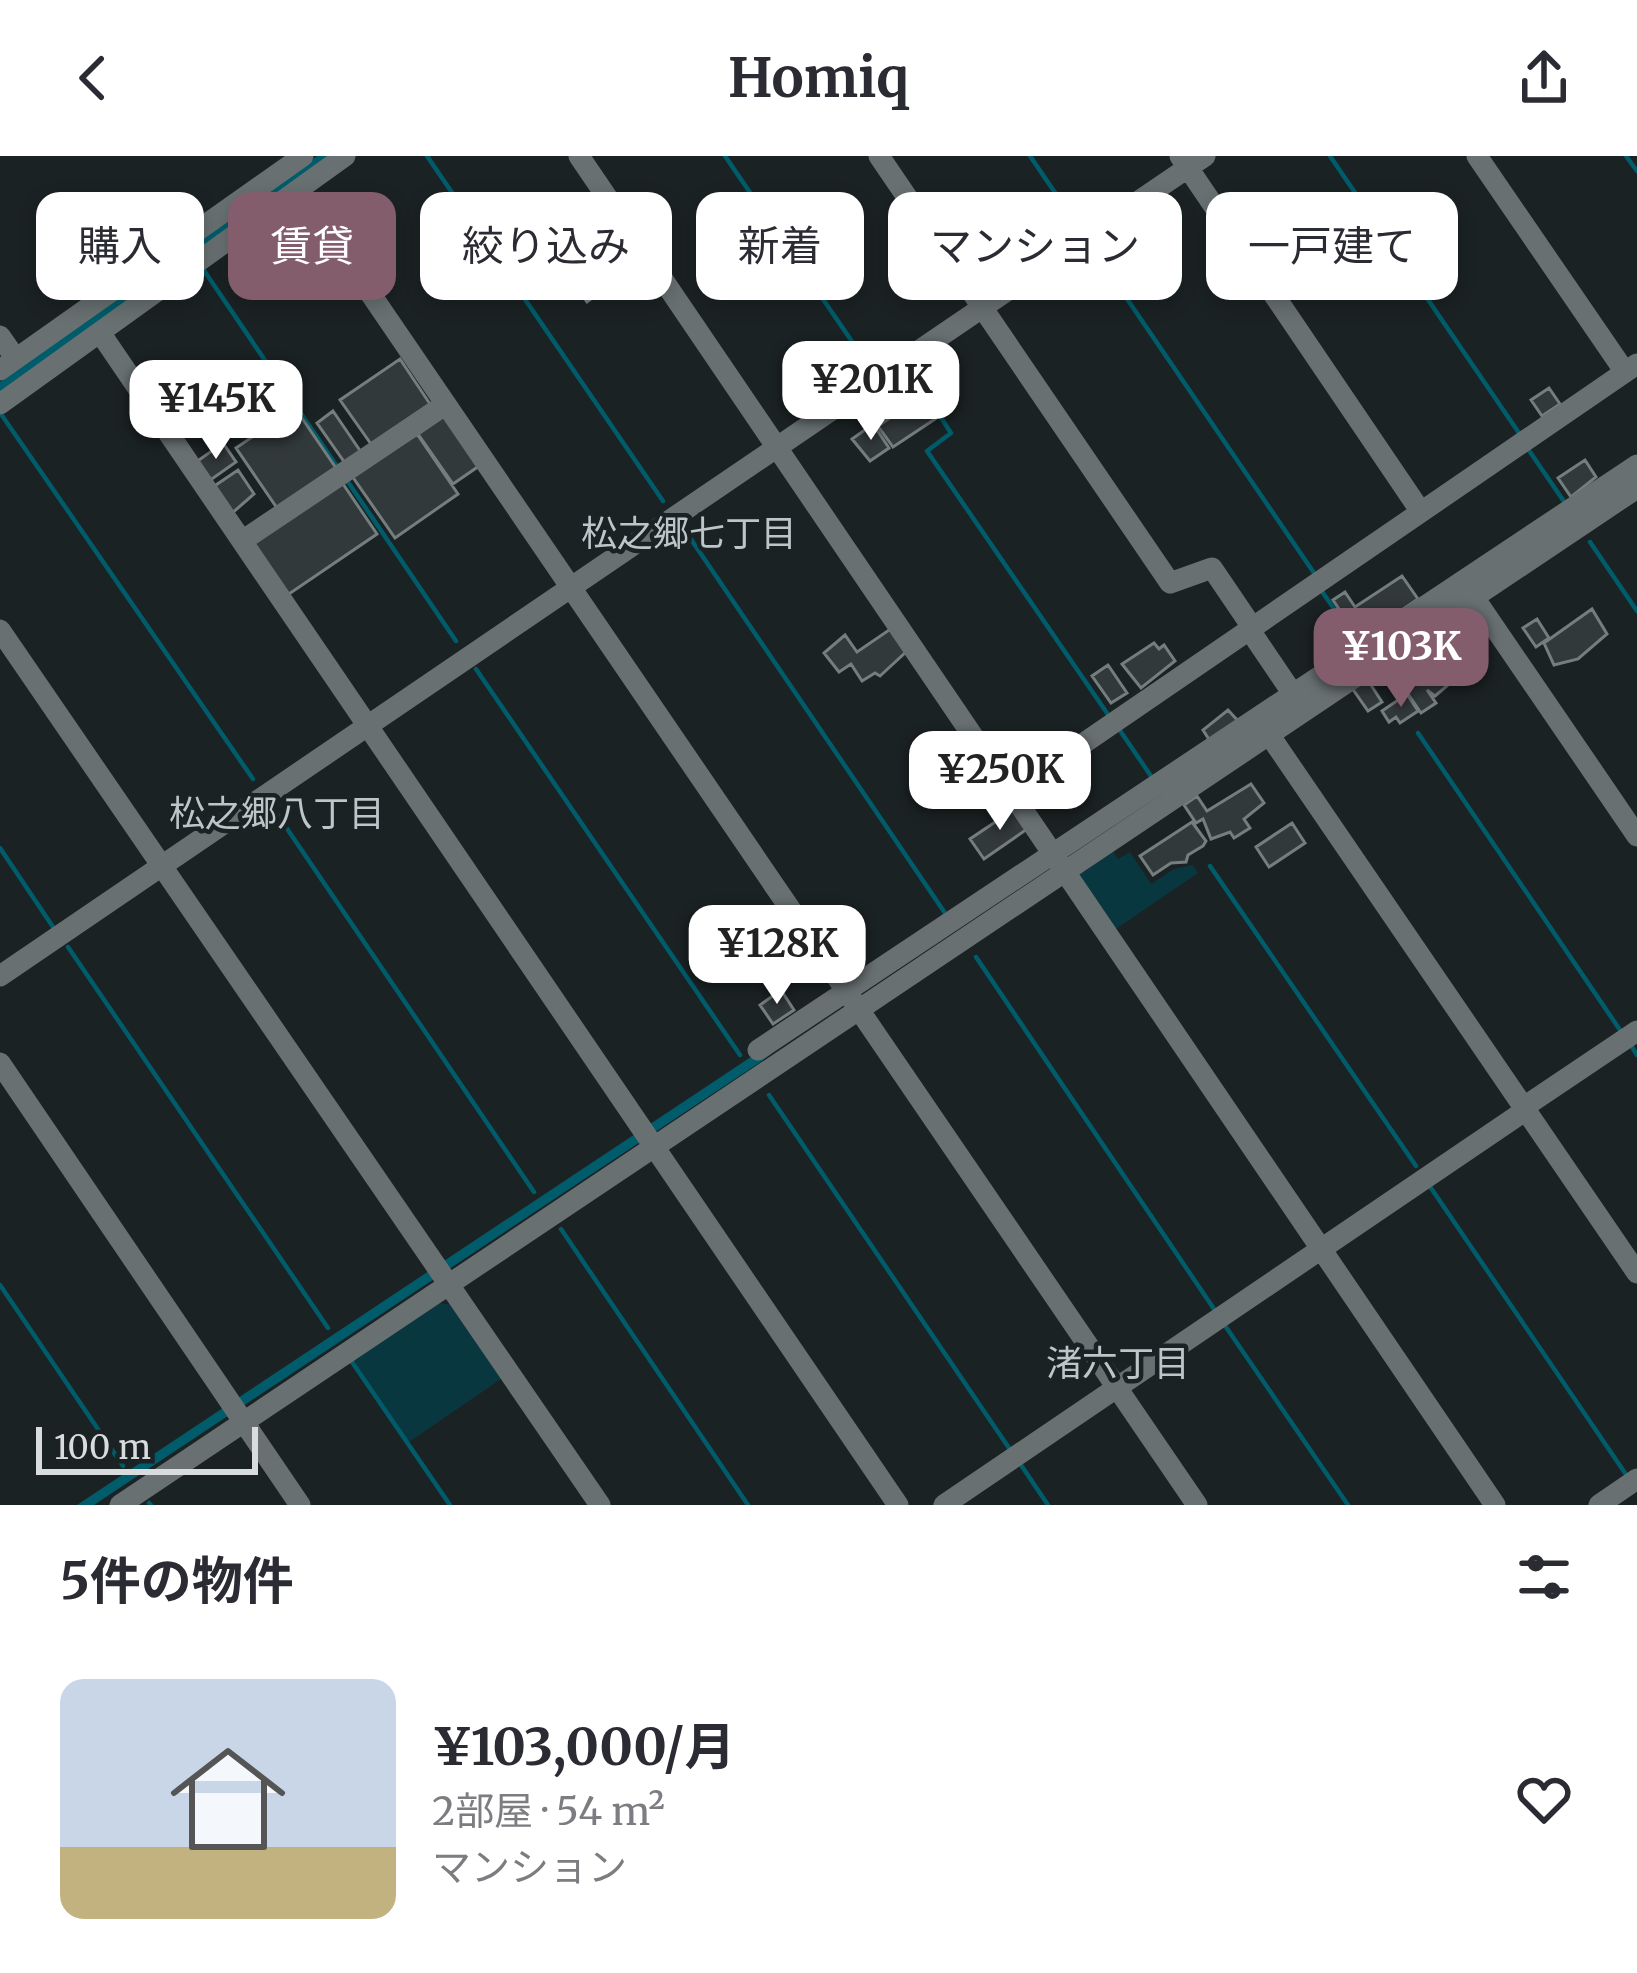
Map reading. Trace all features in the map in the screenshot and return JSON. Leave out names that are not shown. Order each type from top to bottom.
[{"type":"street","points":[[0,336],[8,364],[303,156]]},
{"type":"street","points":[[0,404],[346,156]]},
{"type":"street","points":[[579,156],[1014,790],[1495,1505]]},
{"type":"street","points":[[879,156],[1170,583],[1213,568],[1298,702]]},
{"type":"street","points":[[1014,790],[1631,368],[1478,156]]},
{"type":"street","points":[[0,976],[983,307],[1191,160],[1421,512]]},
{"type":"street","points":[[299,189],[1197,1505]]},
{"type":"street","points":[[101,334],[898,1505]]},
{"type":"street","points":[[242,541],[446,404]]},
{"type":"street","points":[[120,1505],[238,1412],[1298,702],[1637,465]]},
{"type":"street","points":[[1061,860],[1268,733],[1298,702],[1473,596],[1637,488]]},
{"type":"street","points":[[1473,596],[1637,836]]},
{"type":"street","points":[[0,630],[600,1505]]},
{"type":"street","points":[[1268,733],[1637,1273]]},
{"type":"street","points":[[758,1050],[853,1001]]},
{"type":"street","points":[[944,1505],[1637,1031]]},
{"type":"street","points":[[0,1064],[300,1505]]},
{"type":"street","points":[[1598,1505],[1637,1479]]},
{"type":"shaded area","points":[[317,156],[329,156],[279,192],[267,192]]},
{"type":"shaded area","points":[[228,219],[228,228],[204,246],[204,237]]},
{"type":"shaded area","points":[[115,300],[128,300],[0,392],[0,382]]},
{"type":"shaded area","points":[[1112,850],[1118,859],[1130,852],[1151,884],[1174,869],[1193,865],[1198,873],[1113,931],[1077,878],[1078,872]]},
{"type":"shaded area","points":[[856,987],[762,1061],[94,1505],[77,1505]]},
{"type":"shaded area","points":[[440,1303],[450,1305],[501,1379],[409,1442],[353,1361]]},
{"type":"building","points":[[400,359],[430,404],[371,444],[340,400]]},
{"type":"building","points":[[1549,388],[1560,404],[1542,416],[1531,400]]},
{"type":"building","points":[[920,397],[935,419],[893,447],[878,426]]},
{"type":"building","points":[[295,408],[336,468],[277,508],[236,448]]},
{"type":"building","points":[[333,411],[361,452],[345,463],[317,423]]},
{"type":"building","points":[[444,416],[479,466],[453,484],[418,434]]},
{"type":"building","points":[[873,424],[889,448],[870,461],[852,439]]},
{"type":"building","points":[[417,434],[458,494],[395,538],[352,476]]},
{"type":"building","points":[[223,443],[236,462],[209,481],[196,462]]},
{"type":"building","points":[[1585,460],[1596,477],[1571,497],[1558,478]]},
{"type":"building","points":[[238,470],[254,494],[231,514],[213,487]]},
{"type":"building","points":[[341,481],[377,534],[286,596],[250,543]]},
{"type":"building","points":[[1402,576],[1418,599],[1362,637],[1355,633],[1333,600],[1345,592],[1355,607]]},
{"type":"building","points":[[1592,609],[1607,634],[1578,659],[1554,665],[1544,643]]},
{"type":"building","points":[[1537,619],[1549,638],[1536,647],[1523,628]]},
{"type":"building","points":[[892,628],[907,651],[880,676],[875,673],[862,681],[851,664],[839,672],[824,653],[845,635],[857,652]]},
{"type":"building","points":[[1154,643],[1159,649],[1164,645],[1175,661],[1141,688],[1122,664]]},
{"type":"building","points":[[1434,664],[1448,685],[1435,696],[1427,690],[1436,703],[1421,713],[1402,685],[1421,665],[1424,670]]},
{"type":"building","points":[[1108,665],[1127,693],[1111,703],[1092,676]]},
{"type":"building","points":[[1367,679],[1382,702],[1368,711],[1352,688]]},
{"type":"building","points":[[1407,694],[1418,711],[1400,723],[1396,717],[1389,722],[1382,711]]},
{"type":"building","points":[[1228,710],[1239,722],[1210,741],[1203,730]]},
{"type":"building","points":[[1251,784],[1264,803],[1244,819],[1250,828],[1234,838],[1230,832],[1211,839],[1203,819],[1196,823],[1184,805],[1197,796],[1207,811]]},
{"type":"building","points":[[1016,808],[1030,827],[984,859],[970,839]]},
{"type":"building","points":[[1192,822],[1206,841],[1203,846],[1188,855],[1186,862],[1171,863],[1153,875],[1140,856]]},
{"type":"building","points":[[1292,823],[1305,843],[1269,867],[1256,847]]},
{"type":"building","points":[[781,990],[794,1010],[773,1024],[760,1005]]},
{"type":"waterway","points":[[427,156],[663,501]]},
{"type":"waterway","points":[[725,156],[866,362]]},
{"type":"waterway","points":[[1030,156],[1055,192]]},
{"type":"waterway","points":[[1330,156],[1519,433]]},
{"type":"waterway","points":[[1626,156],[1637,171]]},
{"type":"waterway","points":[[204,270],[338,468]]},
{"type":"waterway","points":[[1128,300],[1314,573]]},
{"type":"waterway","points":[[912,373],[951,433],[927,451],[1109,716]]},
{"type":"waterway","points":[[1,414],[253,779]]},
{"type":"waterway","points":[[1528,449],[1565,503]]},
{"type":"waterway","points":[[348,482],[456,641]]},
{"type":"waterway","points":[[684,529],[947,916]]},
{"type":"waterway","points":[[1590,542],[1637,611]]},
{"type":"waterway","points":[[1321,590],[1357,642]]},
{"type":"waterway","points":[[476,669],[740,1055]]},
{"type":"waterway","points":[[1119,729],[1153,779]]},
{"type":"waterway","points":[[1418,733],[1620,1030]]},
{"type":"waterway","points":[[273,808],[534,1192]]},
{"type":"waterway","points":[[0,848],[53,927]]},
{"type":"waterway","points":[[1210,866],[1416,1166]]},
{"type":"waterway","points":[[68,947],[328,1328]]},
{"type":"waterway","points":[[976,957],[1214,1309]]},
{"type":"waterway","points":[[1632,1047],[1637,1055]]},
{"type":"waterway","points":[[769,1095],[1009,1448]]},
{"type":"waterway","points":[[1431,1188],[1625,1473]]},
{"type":"waterway","points":[[561,1229],[748,1505]]},
{"type":"waterway","points":[[0,1285],[123,1466]]},
{"type":"waterway","points":[[1226,1327],[1348,1505]]},
{"type":"waterway","points":[[352,1362],[450,1505]]},
{"type":"waterway","points":[[1021,1465],[1048,1505]]},
{"type":"district","name":"松之郷七丁目","points":[[689,533]]},
{"type":"district","name":"松之郷八丁目","points":[[277,813]]},
{"type":"district","name":"渚六丁目","points":[[1118,1363]]}]
